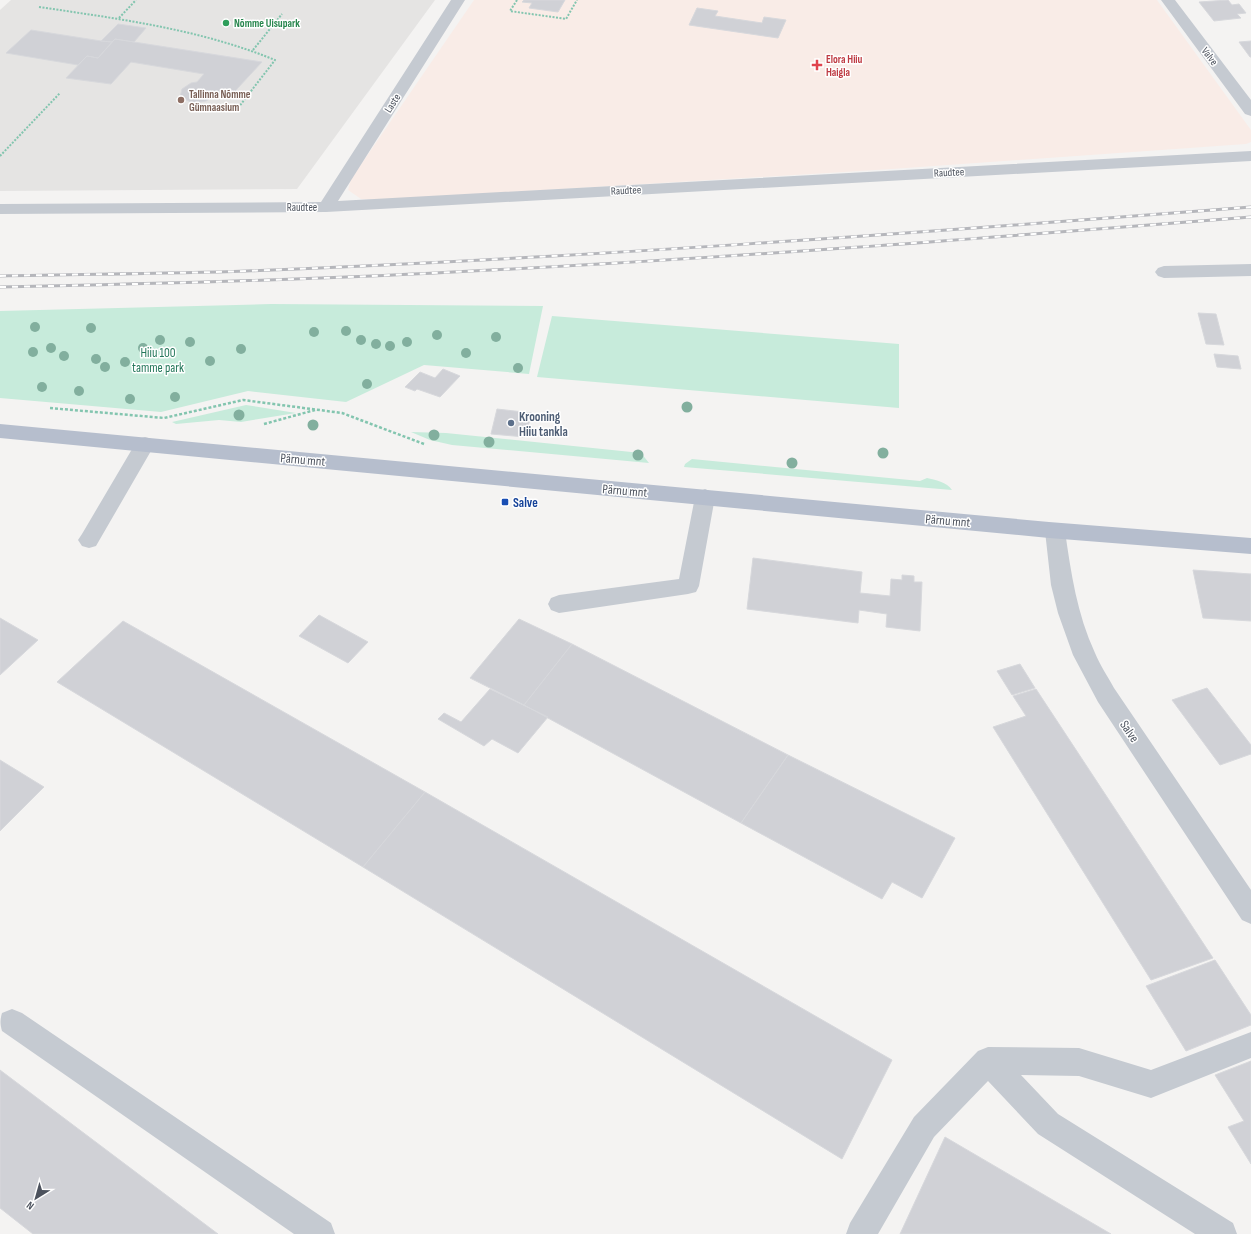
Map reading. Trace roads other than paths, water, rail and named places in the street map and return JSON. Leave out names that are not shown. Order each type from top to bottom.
[{"type":"main road","name":"Pärnu mnt","points":[[0,431],[1055,531],[1251,546]]},
{"type":"street","name":"Laste","points":[[326,207],[458,0]]},
{"type":"street","name":"Valve","points":[[1168,0],[1251,111]]},
{"type":"street","name":"Raudtee","points":[[0,209],[326,207],[1251,156]]},
{"type":"street","points":[[1164,272],[1251,270]]},
{"type":"street","points":[[89,540],[145,444]]},
{"type":"street","points":[[559,604],[688,586],[705,497]]},
{"type":"street","name":"Salve","points":[[1055,531],[1062,585],[1084,655],[1106,695],[1251,912]]},
{"type":"street","points":[[12,1022],[320,1234]]},
{"type":"street","points":[[861,1234],[924,1127],[988,1061],[1079,1062],[1151,1084],[1251,1045]]},
{"type":"street","points":[[988,1061],[1048,1124],[1222,1234]]},
{"type":"railway","points":[[0,276],[184,273],[372,266],[748,244],[1251,207]]},
{"type":"railway","points":[[0,287],[396,275],[553,267],[852,248],[1251,217]]},
{"type":"place","name":"Nõmme Uisupark","points":[[226,23]]},
{"type":"place","name":"Elora Hiiu Haigla","points":[[817,65]]},
{"type":"place","name":"Tallinna Nõmme Gümnaasium","points":[[181,100]]},
{"type":"place","name":"Krooning Hiiu tankla","points":[[511,423]]},
{"type":"place","name":"Salve","points":[[505,502]]},
{"type":"park label","name":"Hiiu 100 tamme park","points":[[158,360]]}]
